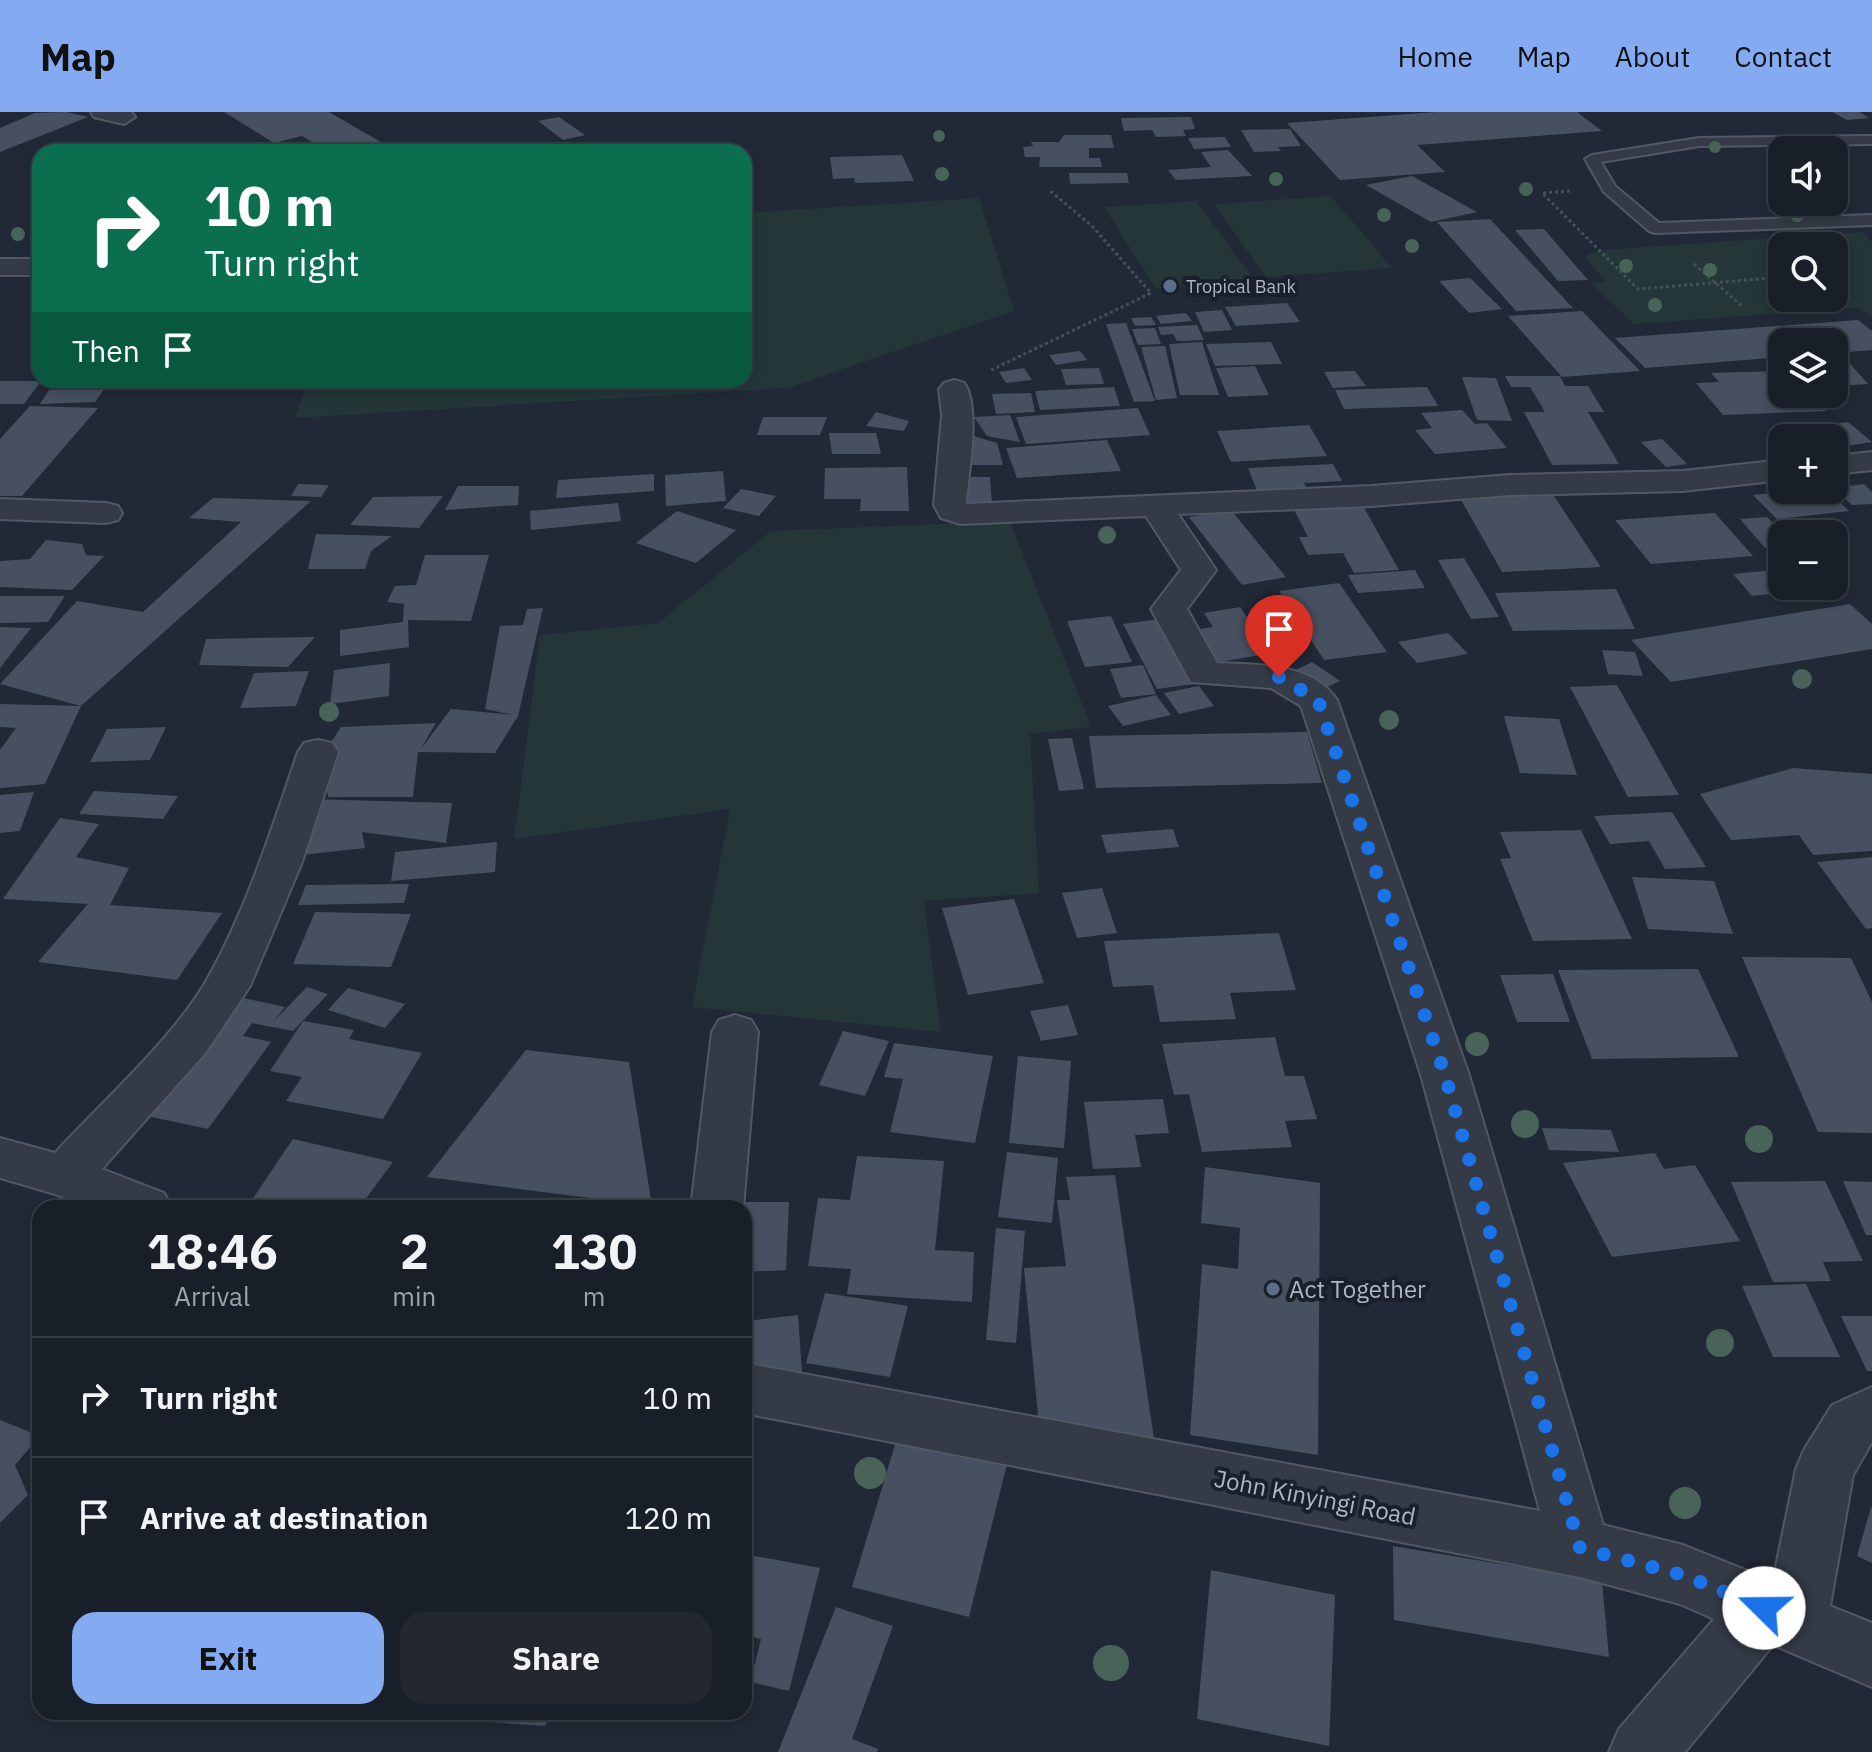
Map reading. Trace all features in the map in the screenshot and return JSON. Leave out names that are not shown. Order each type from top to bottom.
[{"type":"street","points":[[0,267],[32,267]]},
{"type":"street","points":[[954,389],[957,415],[950,505],[953,511],[996,514],[1157,507],[1510,485],[1683,481],[1768,472]]},
{"type":"street","points":[[1848,464],[1872,461]]},
{"type":"street","points":[[1157,507],[1199,570],[1169,609],[1204,674],[1279,677],[1318,700],[1445,1075],[1580,1548]]},
{"type":"street","points":[[0,509],[106,513]]},
{"type":"street","points":[[65,1176],[189,1040],[227,986],[281,862],[318,752]]},
{"type":"street","points":[[718,1200],[735,1032]]},
{"type":"street","points":[[0,1158],[65,1176],[126,1200]]},
{"type":"street","name":"John Kinyingi Road","points":[[752,1390],[1580,1548],[1683,1575],[1872,1655]]},
{"type":"street","points":[[1642,1752],[1780,1616],[1825,1469],[1852,1423],[1872,1413]]},
{"type":"lane","points":[[1872,140],[1699,142],[1592,159],[1609,189],[1655,228],[1872,220]]},
{"type":"path","points":[[954,389],[1151,293],[1092,226],[1049,190]]},
{"type":"path","points":[[1655,228],[1742,306]]},
{"type":"shaded area","points":[[1331,196],[1392,268],[1266,277],[1214,204]]},
{"type":"shaded area","points":[[979,198],[1014,311],[787,388],[295,418],[306,388],[752,388],[752,212]]},
{"type":"shaded area","points":[[1196,201],[1255,281],[1156,289],[1104,207]]},
{"type":"shaded area","points":[[1863,232],[1872,242],[1872,317],[1858,308],[1848,309],[1848,233]]},
{"type":"shaded area","points":[[1768,239],[1768,312],[1802,312],[1634,324],[1591,283],[1607,282],[1584,257],[1600,250]]},
{"type":"shaded area","points":[[1010,521],[1091,727],[1030,734],[1039,893],[924,901],[941,1032],[692,1007],[730,809],[514,839],[540,635],[658,623],[771,531]]},
{"type":"building","points":[[66,112],[88,117],[0,152],[0,128],[35,113]]},
{"type":"building","points":[[224,112],[329,112],[384,144],[305,144],[312,142],[302,136],[274,143]]},
{"type":"building","points":[[1437,112],[1577,112],[1602,131],[1417,145],[1445,172],[1340,180],[1287,123]]},
{"type":"building","points":[[1832,112],[1859,112],[1869,118],[1847,120]]},
{"type":"building","points":[[559,117],[585,135],[563,140],[538,121]]},
{"type":"building","points":[[1191,117],[1195,129],[1183,130],[1186,136],[1156,137],[1152,130],[1124,131],[1121,118]]},
{"type":"building","points":[[1290,129],[1301,146],[1278,147],[1281,151],[1254,152],[1241,130]]},
{"type":"building","points":[[1064,135],[1111,135],[1114,148],[1089,148],[1089,158],[1100,158],[1102,167],[1039,167],[1040,157],[1025,157],[1023,147],[1033,146],[1031,142],[1059,142]]},
{"type":"building","points":[[1225,137],[1231,147],[1194,149],[1188,138]]},
{"type":"building","points":[[1228,150],[1252,176],[1176,180],[1168,170],[1211,167],[1201,152]]},
{"type":"building","points":[[902,155],[914,181],[855,183],[854,178],[833,179],[830,157]]},
{"type":"building","points":[[1069,173],[1127,173],[1129,183],[1070,184]]},
{"type":"building","points":[[1412,176],[1477,212],[1431,222],[1366,185]]},
{"type":"building","points":[[1490,219],[1573,308],[1516,311],[1437,222]]},
{"type":"building","points":[[1544,229],[1588,280],[1558,281],[1515,230]]},
{"type":"building","points":[[1470,278],[1502,309],[1469,313],[1439,281]]},
{"type":"building","points":[[1287,303],[1300,322],[1236,326],[1225,307]]},
{"type":"building","points":[[1222,310],[1232,330],[1204,332],[1195,312]]},
{"type":"building","points":[[1582,311],[1640,371],[1562,377],[1508,316]]},
{"type":"building","points":[[1186,313],[1192,321],[1161,324],[1156,316]]},
{"type":"building","points":[[1151,317],[1156,325],[1135,326],[1131,318]]},
{"type":"building","points":[[1858,320],[1872,331],[1872,350],[1848,352],[1848,328],[1768,328],[1768,358],[1645,368],[1615,338]]},
{"type":"building","points":[[1126,323],[1155,401],[1134,402],[1106,324]]},
{"type":"building","points":[[1197,325],[1204,340],[1177,341],[1173,334],[1161,335],[1158,327]]},
{"type":"building","points":[[1155,328],[1161,344],[1138,345],[1132,329]]},
{"type":"building","points":[[1202,342],[1219,395],[1180,395],[1169,344]]},
{"type":"building","points":[[1271,342],[1282,364],[1215,366],[1206,344]]},
{"type":"building","points":[[1165,346],[1177,398],[1156,400],[1141,347]]},
{"type":"building","points":[[1080,351],[1087,360],[1056,365],[1049,355]]},
{"type":"building","points":[[1848,362],[1868,384],[1848,385]]},
{"type":"building","points":[[1255,366],[1269,395],[1228,397],[1216,368]]},
{"type":"building","points":[[1024,368],[1032,380],[1006,383],[999,372]]},
{"type":"building","points":[[1099,368],[1104,384],[1066,385],[1061,369]]},
{"type":"building","points":[[1355,371],[1366,386],[1333,388],[1324,372]]},
{"type":"building","points":[[1768,371],[1768,408],[1823,408],[1826,411],[1723,415],[1696,383],[1719,382],[1711,373]]},
{"type":"building","points":[[1505,376],[1560,376],[1565,386],[1588,386],[1604,412],[1588,412],[1619,464],[1552,465],[1524,412],[1545,412],[1530,387],[1511,387]]},
{"type":"building","points":[[1462,377],[1496,378],[1512,421],[1477,420]]},
{"type":"building","points":[[0,381],[32,381],[32,388],[36,388],[24,404],[0,404]]},
{"type":"building","points":[[1114,387],[1120,406],[1040,410],[1035,391]]},
{"type":"building","points":[[1427,387],[1438,406],[1344,409],[1335,390]]},
{"type":"building","points":[[104,389],[95,402],[40,404],[49,390]]},
{"type":"building","points":[[1031,393],[1035,412],[996,414],[992,394]]},
{"type":"building","points":[[30,406],[98,408],[22,496],[0,496],[0,439]]},
{"type":"building","points":[[1138,408],[1150,435],[1026,444],[1016,417]]},
{"type":"building","points":[[1462,410],[1475,424],[1487,423],[1507,448],[1435,454],[1415,430],[1432,428],[1421,413]]},
{"type":"building","points":[[876,412],[909,421],[904,431],[866,426]]},
{"type":"building","points":[[1010,415],[1020,442],[987,436],[974,417]]},
{"type":"building","points":[[763,417],[827,417],[820,435],[757,435]]},
{"type":"building","points":[[1848,422],[1872,442],[1848,446],[1848,424],[1834,424]]},
{"type":"building","points":[[1309,425],[1327,456],[1231,462],[1217,431]]},
{"type":"building","points":[[829,433],[876,433],[881,454],[832,454]]},
{"type":"building","points":[[967,434],[997,443],[1003,465],[967,465]]},
{"type":"building","points":[[1662,439],[1687,464],[1666,467],[1641,442]]},
{"type":"building","points":[[1107,440],[1121,471],[1017,478],[1006,448]]},
{"type":"building","points":[[1333,464],[1342,481],[1304,483],[1308,491],[1258,493],[1248,468]]},
{"type":"building","points":[[907,467],[909,511],[860,511],[861,499],[824,499],[825,468]]},
{"type":"building","points":[[723,471],[726,501],[666,506],[665,475]]},
{"type":"building","points":[[654,474],[654,491],[556,498],[558,480]]},
{"type":"building","points":[[961,477],[990,477],[992,504],[962,504]]},
{"type":"building","points":[[298,484],[329,485],[321,497],[291,496]]},
{"type":"building","points":[[1864,484],[1872,492],[1872,504],[1852,505],[1848,501],[1848,486]]},
{"type":"building","points":[[458,486],[519,486],[518,505],[445,510]]},
{"type":"building","points":[[1548,487],[1601,567],[1502,572],[1456,491]]},
{"type":"building","points":[[741,489],[776,496],[759,516],[723,508]]},
{"type":"building","points":[[1768,493],[1768,504],[1842,504],[1849,511],[1777,519],[1753,495]]},
{"type":"building","points":[[443,496],[419,528],[350,525],[373,497]]},
{"type":"building","points":[[213,498],[311,501],[81,706],[0,684],[77,601],[143,612],[241,522],[189,518]]},
{"type":"building","points":[[618,503],[621,521],[531,530],[530,511]]},
{"type":"building","points":[[1362,504],[1399,570],[1354,573],[1343,553],[1308,555],[1299,537],[1308,537],[1293,508]]},
{"type":"building","points":[[1231,510],[1286,577],[1242,585],[1189,517]]},
{"type":"building","points":[[677,511],[736,530],[696,563],[636,543]]},
{"type":"building","points":[[1715,513],[1753,556],[1651,564],[1615,520]]},
{"type":"building","points":[[1767,517],[1770,520],[1768,548],[1765,548],[1740,519]]},
{"type":"building","points":[[316,534],[392,536],[371,551],[365,569],[308,569]]},
{"type":"building","points":[[46,540],[82,544],[86,555],[104,556],[72,590],[0,587],[0,561],[30,559]]},
{"type":"building","points":[[425,555],[489,555],[471,621],[408,620],[409,647],[340,656],[340,630],[403,622],[404,604],[387,602],[395,586],[416,585]]},
{"type":"building","points":[[1464,558],[1499,617],[1471,619],[1438,560]]},
{"type":"building","points":[[1415,570],[1425,588],[1358,593],[1348,575]]},
{"type":"building","points":[[1768,570],[1768,594],[1752,596],[1733,574]]},
{"type":"building","points":[[1339,583],[1387,652],[1324,660],[1279,591]]},
{"type":"building","points":[[1616,589],[1635,629],[1513,631],[1495,593]]},
{"type":"building","points":[[0,596],[65,596],[48,622],[0,623]]},
{"type":"building","points":[[1850,604],[1872,624],[1872,649],[1671,682],[1631,640]]},
{"type":"building","points":[[1240,607],[1248,619],[1278,614],[1302,648],[1208,664],[1187,631],[1213,627],[1204,613]]},
{"type":"building","points":[[543,608],[518,716],[495,753],[418,752],[413,797],[328,797],[322,756],[341,727],[436,723],[420,750],[451,709],[514,715],[485,709],[500,626],[523,625],[527,609]]},
{"type":"building","points":[[1111,616],[1132,662],[1085,667],[1067,621]]},
{"type":"building","points":[[1166,618],[1202,683],[1157,689],[1123,624]]},
{"type":"building","points":[[0,627],[31,628],[0,668]]},
{"type":"building","points":[[1448,633],[1468,654],[1417,663],[1398,642]]},
{"type":"building","points":[[315,637],[288,667],[199,665],[206,639]]},
{"type":"building","points":[[1602,650],[1635,652],[1643,676],[1608,674]]},
{"type":"building","points":[[1312,662],[1340,681],[1323,689],[1296,670]]},
{"type":"building","points":[[390,663],[389,696],[330,704],[334,670]]},
{"type":"building","points":[[1143,665],[1156,694],[1121,698],[1110,669]]},
{"type":"building","points":[[309,671],[296,706],[240,708],[254,673]]},
{"type":"building","points":[[1617,685],[1679,795],[1628,797],[1570,687]]},
{"type":"building","points":[[1199,686],[1214,706],[1179,714],[1164,693]]},
{"type":"building","points":[[1156,695],[1171,715],[1123,726],[1108,706]]},
{"type":"building","points":[[0,704],[81,706],[45,784],[0,788],[0,750],[16,728],[0,727]]},
{"type":"building","points":[[1504,716],[1559,719],[1577,775],[1520,773]]},
{"type":"building","points":[[166,727],[150,760],[90,762],[107,729]]},
{"type":"building","points":[[1307,732],[1322,783],[1096,788],[1089,736]]},
{"type":"building","points":[[1072,738],[1084,789],[1059,791],[1048,739]]},
{"type":"building","points":[[1793,768],[1872,774],[1872,851],[1813,855],[1799,835],[1731,840],[1700,794]]},
{"type":"building","points":[[94,791],[178,796],[163,819],[79,814]]},
{"type":"building","points":[[34,792],[20,831],[0,833],[0,795]]},
{"type":"building","points":[[307,799],[452,803],[446,843],[362,832],[365,848],[292,856]]},
{"type":"building","points":[[1672,812],[1706,867],[1665,869],[1649,841],[1610,844],[1594,816]]},
{"type":"building","points":[[60,818],[99,824],[76,857],[129,868],[110,905],[222,913],[177,980],[38,962],[88,904],[3,899]]},
{"type":"building","points":[[1173,829],[1179,847],[1107,853],[1101,835]]},
{"type":"building","points":[[1581,830],[1632,939],[1533,941],[1500,859],[1511,858],[1500,832]]},
{"type":"building","points":[[497,842],[495,872],[391,881],[395,852]]},
{"type":"building","points":[[1872,857],[1872,928],[1866,929],[1817,862]]},
{"type":"building","points":[[1632,877],[1714,881],[1733,934],[1648,929]]},
{"type":"building","points":[[409,884],[404,903],[298,905],[306,885]]},
{"type":"building","points":[[1102,888],[1117,933],[1077,938],[1062,893]]},
{"type":"building","points":[[1014,899],[1044,983],[968,995],[942,908]]},
{"type":"building","points":[[315,912],[411,914],[391,967],[293,964]]},
{"type":"building","points":[[1279,933],[1296,990],[1230,993],[1236,1019],[1160,1022],[1153,985],[1113,987],[1104,941]]},
{"type":"building","points":[[1742,957],[1851,958],[1872,1002],[1872,1133],[1818,1132]]},
{"type":"building","points":[[1698,969],[1739,1057],[1592,1059],[1558,970]]},
{"type":"building","points":[[1553,974],[1570,1022],[1517,1022],[1500,975]]},
{"type":"building","points":[[307,987],[328,994],[293,1031],[252,1023],[243,1036],[271,1042],[208,1129],[142,1115],[234,996],[285,1007],[273,1022]]},
{"type":"building","points":[[348,988],[405,1004],[385,1028],[328,1010]]},
{"type":"building","points":[[1068,1005],[1078,1035],[1041,1041],[1030,1011]]},
{"type":"building","points":[[303,1021],[354,1030],[349,1039],[422,1053],[383,1119],[286,1101],[302,1077],[270,1071]]},
{"type":"building","points":[[843,1031],[889,1041],[865,1096],[819,1085]]},
{"type":"building","points":[[1275,1037],[1285,1076],[1304,1076],[1317,1119],[1285,1121],[1292,1147],[1202,1152],[1189,1094],[1174,1095],[1162,1044]]},
{"type":"building","points":[[894,1043],[993,1056],[975,1143],[890,1132],[903,1079],[884,1077]]},
{"type":"building","points":[[526,1050],[629,1062],[651,1200],[605,1200],[427,1177]]},
{"type":"building","points":[[1018,1056],[1071,1061],[1064,1148],[1009,1143]]},
{"type":"building","points":[[1163,1099],[1169,1133],[1135,1135],[1141,1167],[1093,1169],[1084,1102]]},
{"type":"building","points":[[1542,1128],[1611,1130],[1619,1152],[1549,1150]]},
{"type":"building","points":[[293,1139],[393,1162],[365,1200],[252,1200]]},
{"type":"building","points":[[1007,1152],[1058,1158],[1052,1223],[998,1217]]},
{"type":"building","points":[[1655,1153],[1664,1169],[1695,1165],[1740,1241],[1612,1257],[1563,1163]]},
{"type":"building","points":[[857,1156],[944,1161],[935,1250],[974,1252],[972,1302],[847,1294],[851,1269],[808,1266],[818,1198],[850,1200]]},
{"type":"building","points":[[1205,1167],[1320,1183],[1318,1455],[1190,1435],[1202,1264],[1238,1269],[1240,1228],[1201,1223]]},
{"type":"building","points":[[1115,1175],[1154,1439],[1092,1441],[1040,1436],[1024,1268],[1066,1266],[1057,1200],[1070,1200],[1066,1177]]},
{"type":"building","points":[[1825,1181],[1863,1261],[1823,1262],[1831,1281],[1773,1282],[1731,1182]]},
{"type":"building","points":[[1843,1181],[1872,1182],[1872,1235],[1866,1235]]},
{"type":"building","points":[[752,1202],[789,1202],[786,1270],[752,1272]]},
{"type":"building","points":[[996,1228],[1025,1231],[1016,1343],[986,1340]]},
{"type":"building","points":[[1806,1284],[1840,1357],[1773,1357],[1742,1286]]},
{"type":"building","points":[[825,1293],[908,1306],[890,1377],[806,1363]]},
{"type":"building","points":[[798,1315],[802,1372],[752,1378],[752,1321]]},
{"type":"building","points":[[1841,1316],[1872,1316],[1872,1371],[1867,1371]]},
{"type":"building","points":[[0,1420],[32,1433],[32,1445],[15,1465],[28,1495],[0,1523]]},
{"type":"building","points":[[898,1435],[1008,1460],[969,1617],[852,1587]]},
{"type":"building","points":[[1872,1507],[1872,1563],[1857,1556]]},
{"type":"building","points":[[1393,1546],[1602,1581],[1609,1657],[1394,1620]]},
{"type":"building","points":[[752,1555],[820,1568],[789,1691],[752,1682],[761,1639],[752,1637]]},
{"type":"building","points":[[1211,1570],[1335,1595],[1329,1746],[1197,1719]]},
{"type":"building","points":[[836,1607],[893,1626],[852,1739],[878,1749],[877,1752],[778,1752]]},
{"type":"building","points":[[458,1720],[548,1720],[545,1726]]},
{"type":"place","name":"Tropical Bank","points":[[1170,286]]},
{"type":"place","name":"Act Together","points":[[1273,1289]]},
{"type":"route","points":[[1279,677],[1318,700],[1445,1075],[1580,1548],[1683,1575],[1764,1608]]}]
